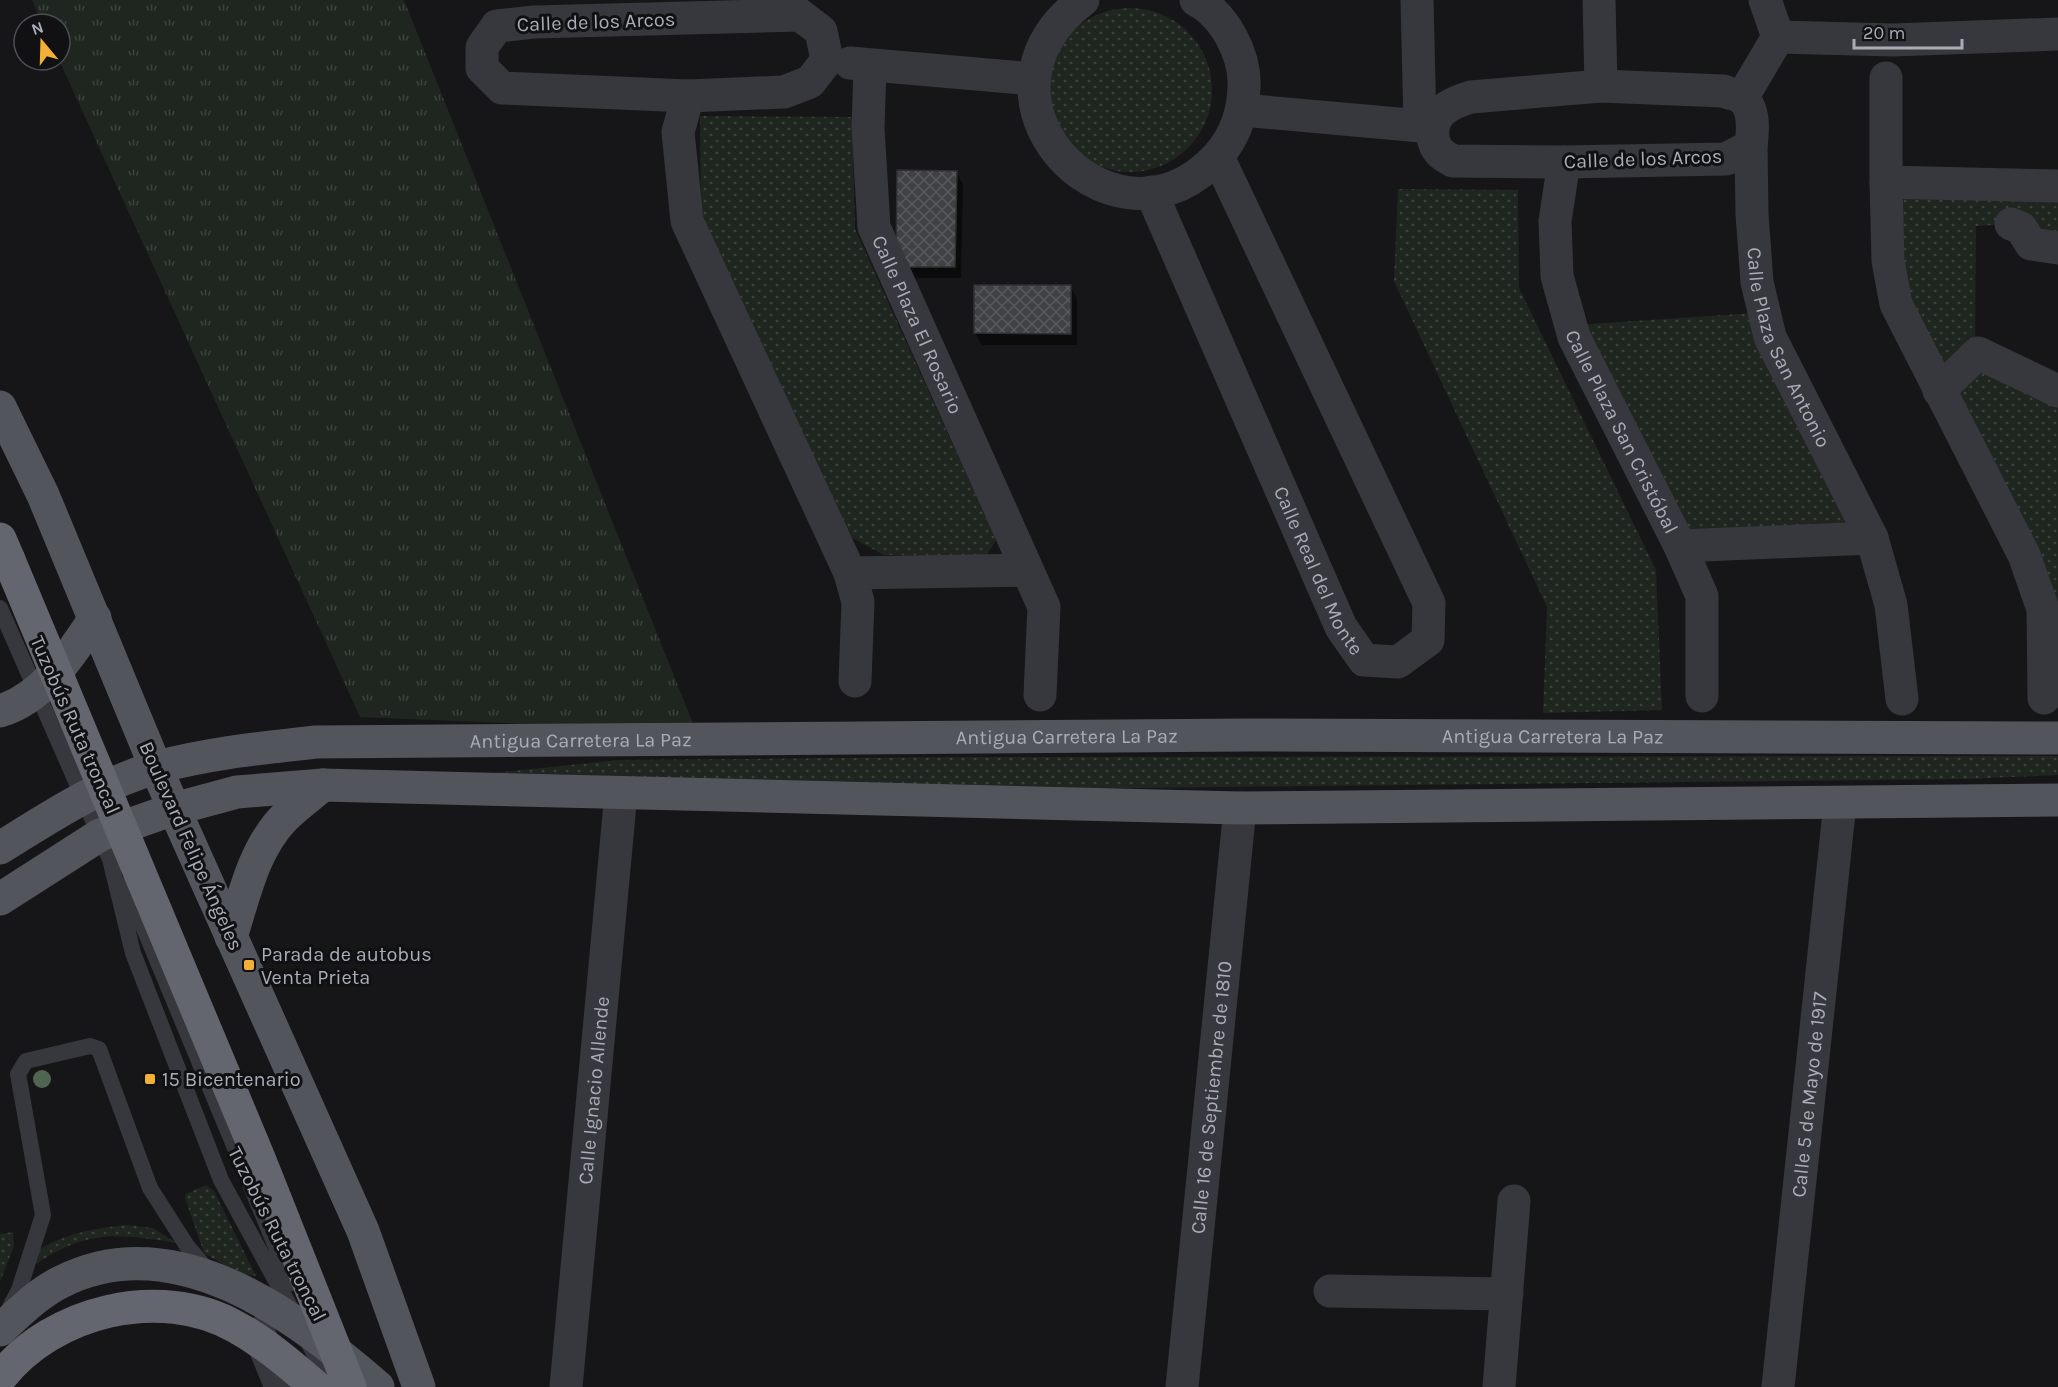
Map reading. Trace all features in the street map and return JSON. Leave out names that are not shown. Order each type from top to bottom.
[{"type":"highway","points":[[0,539],[259,1158],[350,1387]]},
{"type":"highway","points":[[0,1378],[26,1352],[73,1322],[105,1312],[138,1307],[171,1308],[204,1315],[235,1326],[288,1363],[316,1387]]},
{"type":"main road","name":"Boulevard Felipe Ángeles","points":[[0,407],[44,495],[156,768],[363,1231],[419,1387]]},
{"type":"main road","points":[[0,711],[23,701],[38,691],[73,650],[95,618]]},
{"type":"main road","name":"Antigua Carretera La Paz","points":[[0,848],[84,797],[156,768],[213,754],[316,742],[1235,735],[2001,740],[2058,738]]},
{"type":"main road","points":[[231,937],[252,869],[264,846],[283,819],[323,785]]},
{"type":"main road","points":[[0,899],[105,847],[174,808],[237,792],[323,785],[1240,808],[2058,800]]},
{"type":"main road","points":[[0,1327],[28,1304],[61,1282],[100,1268],[149,1263],[176,1266],[230,1287],[307,1331],[378,1387]]},
{"type":"street","points":[[1069,5],[1050,33],[1039,55],[1034,79],[1036,110],[1047,139],[1066,164],[1091,182],[1121,191],[1151,192],[1176,186],[1200,174],[1218,157],[1233,134],[1242,110],[1245,86],[1232,39],[1219,19],[1196,0]]},
{"type":"street","points":[[1417,0],[1426,126]]},
{"type":"street","points":[[1599,0],[1601,86]]},
{"type":"street","points":[[1742,98],[1778,37],[1765,0]]},
{"type":"street","name":"Calle de los Arcos","points":[[534,11],[800,15],[820,31],[827,60],[810,82],[784,92],[688,96],[502,88],[482,68],[482,47],[497,26],[534,11]]},
{"type":"street","points":[[1778,37],[1893,40],[2058,34]]},
{"type":"street","points":[[827,60],[870,66],[1034,79]]},
{"type":"street","name":"Calle Plaza El Rosario","points":[[870,66],[868,128],[874,227],[1044,607],[1040,695]]},
{"type":"street","points":[[1886,78],[1888,261],[1896,304],[2024,555],[2037,589],[2043,609],[2044,698]]},
{"type":"street","points":[[1242,110],[1426,126],[1446,108],[1471,97],[1601,86],[1724,91],[1742,98],[1749,111],[1753,128],[1751,146]]},
{"type":"street","points":[[688,96],[678,132],[687,221],[850,573],[858,602],[855,681]]},
{"type":"street","name":"Calle de los Arcos","points":[[1426,126],[1440,154],[1453,160],[1564,162],[1726,159],[1751,146]]},
{"type":"street","name":"Calle Plaza San Antonio","points":[[1751,146],[1752,214],[1757,282],[1770,338],[1872,538],[1891,604],[1902,699]]},
{"type":"street","name":"Calle Real del Monte","points":[[1151,192],[1341,627],[1364,660],[1398,662],[1428,640],[1430,603],[1218,157]]},
{"type":"street","name":"Calle Plaza San Cristóbal","points":[[1564,162],[1555,221],[1557,276],[1574,337],[1680,546],[1702,596],[1702,696]]},
{"type":"street","points":[[1886,182],[2058,186]]},
{"type":"street","points":[[2011,224],[2021,228],[2031,244],[2058,248]]},
{"type":"street","points":[[1939,391],[1978,353],[2058,391]]},
{"type":"street","points":[[1680,546],[1872,538]]},
{"type":"street","points":[[850,573],[1026,570]]},
{"type":"street","name":"Calle Ignacio Allende","points":[[566,1387],[621,793]]},
{"type":"street","name":"Calle 5 de Mayo de 1917","points":[[1778,1387],[1840,802]]},
{"type":"street","name":"Calle 16 de Septiembre de 1810","points":[[1182,1387],[1240,808]]},
{"type":"street","points":[[1499,1387],[1514,1201]]},
{"type":"street","points":[[230,1287],[281,1387]]},
{"type":"street","points":[[1330,1291],[1507,1294]]},
{"type":"lane","name":"Tuzobús Ruta troncal","points":[[0,608],[105,847],[145,931],[307,1331],[332,1387]]},
{"type":"lane","name":"Tuzobús Ruta troncal","points":[[105,847],[133,953],[221,1180],[307,1331]]},
{"type":"lane","points":[[0,1327],[19,1290],[43,1215],[18,1074],[26,1061],[90,1046],[99,1049],[150,1188],[188,1246],[230,1287]]},
{"type":"green space","points":[[32,0],[404,0],[696,731],[360,717],[64,72],[72,72],[72,12],[38,12]]},
{"type":"green space","points":[[1130,8],[1146,9],[1161,14],[1188,32],[1206,59],[1211,74],[1211,106],[1206,121],[1188,148],[1161,166],[1146,171],[1130,172],[1114,171],[1099,166],[1072,148],[1054,121],[1049,106],[1048,90],[1049,74],[1054,59],[1072,32],[1099,14],[1114,9]]},
{"type":"green space","points":[[700,116],[852,117],[855,229],[996,540],[986,556],[884,555],[841,532],[701,228]]},
{"type":"green space","points":[[1886,182],[2058,186],[2058,248],[2011,224],[1976,226],[1975,351],[2058,391],[2058,699],[2043,609],[1910,335]]},
{"type":"green space","points":[[1398,189],[1518,190],[1519,288],[1656,570],[1662,710],[1543,713],[1547,607],[1394,281]]},
{"type":"green space","points":[[1754,313],[1870,536],[1684,544],[1574,325]]},
{"type":"green space","points":[[2058,756],[2058,775],[1966,779],[957,790],[466,776],[618,760],[957,757]]},
{"type":"green space","points":[[206,1185],[214,1191],[256,1276],[238,1273],[204,1253],[185,1198],[186,1194]]},
{"type":"green space","points":[[127,1225],[153,1228],[176,1243],[136,1237],[103,1237],[71,1245],[36,1264],[40,1249],[61,1239],[93,1230]]},
{"type":"green space","points":[[13,1232],[14,1246],[0,1282],[0,1234]]},
{"type":"building","points":[[897,170],[957,171],[955,267],[896,267]]},
{"type":"building","points":[[974,285],[1071,285],[1071,334],[974,333]]},
{"type":"place","name":"Parada de autobus Venta Prieta","points":[[249,965]]},
{"type":"place","name":"15 Bicentenario","points":[[150,1079]]}]
